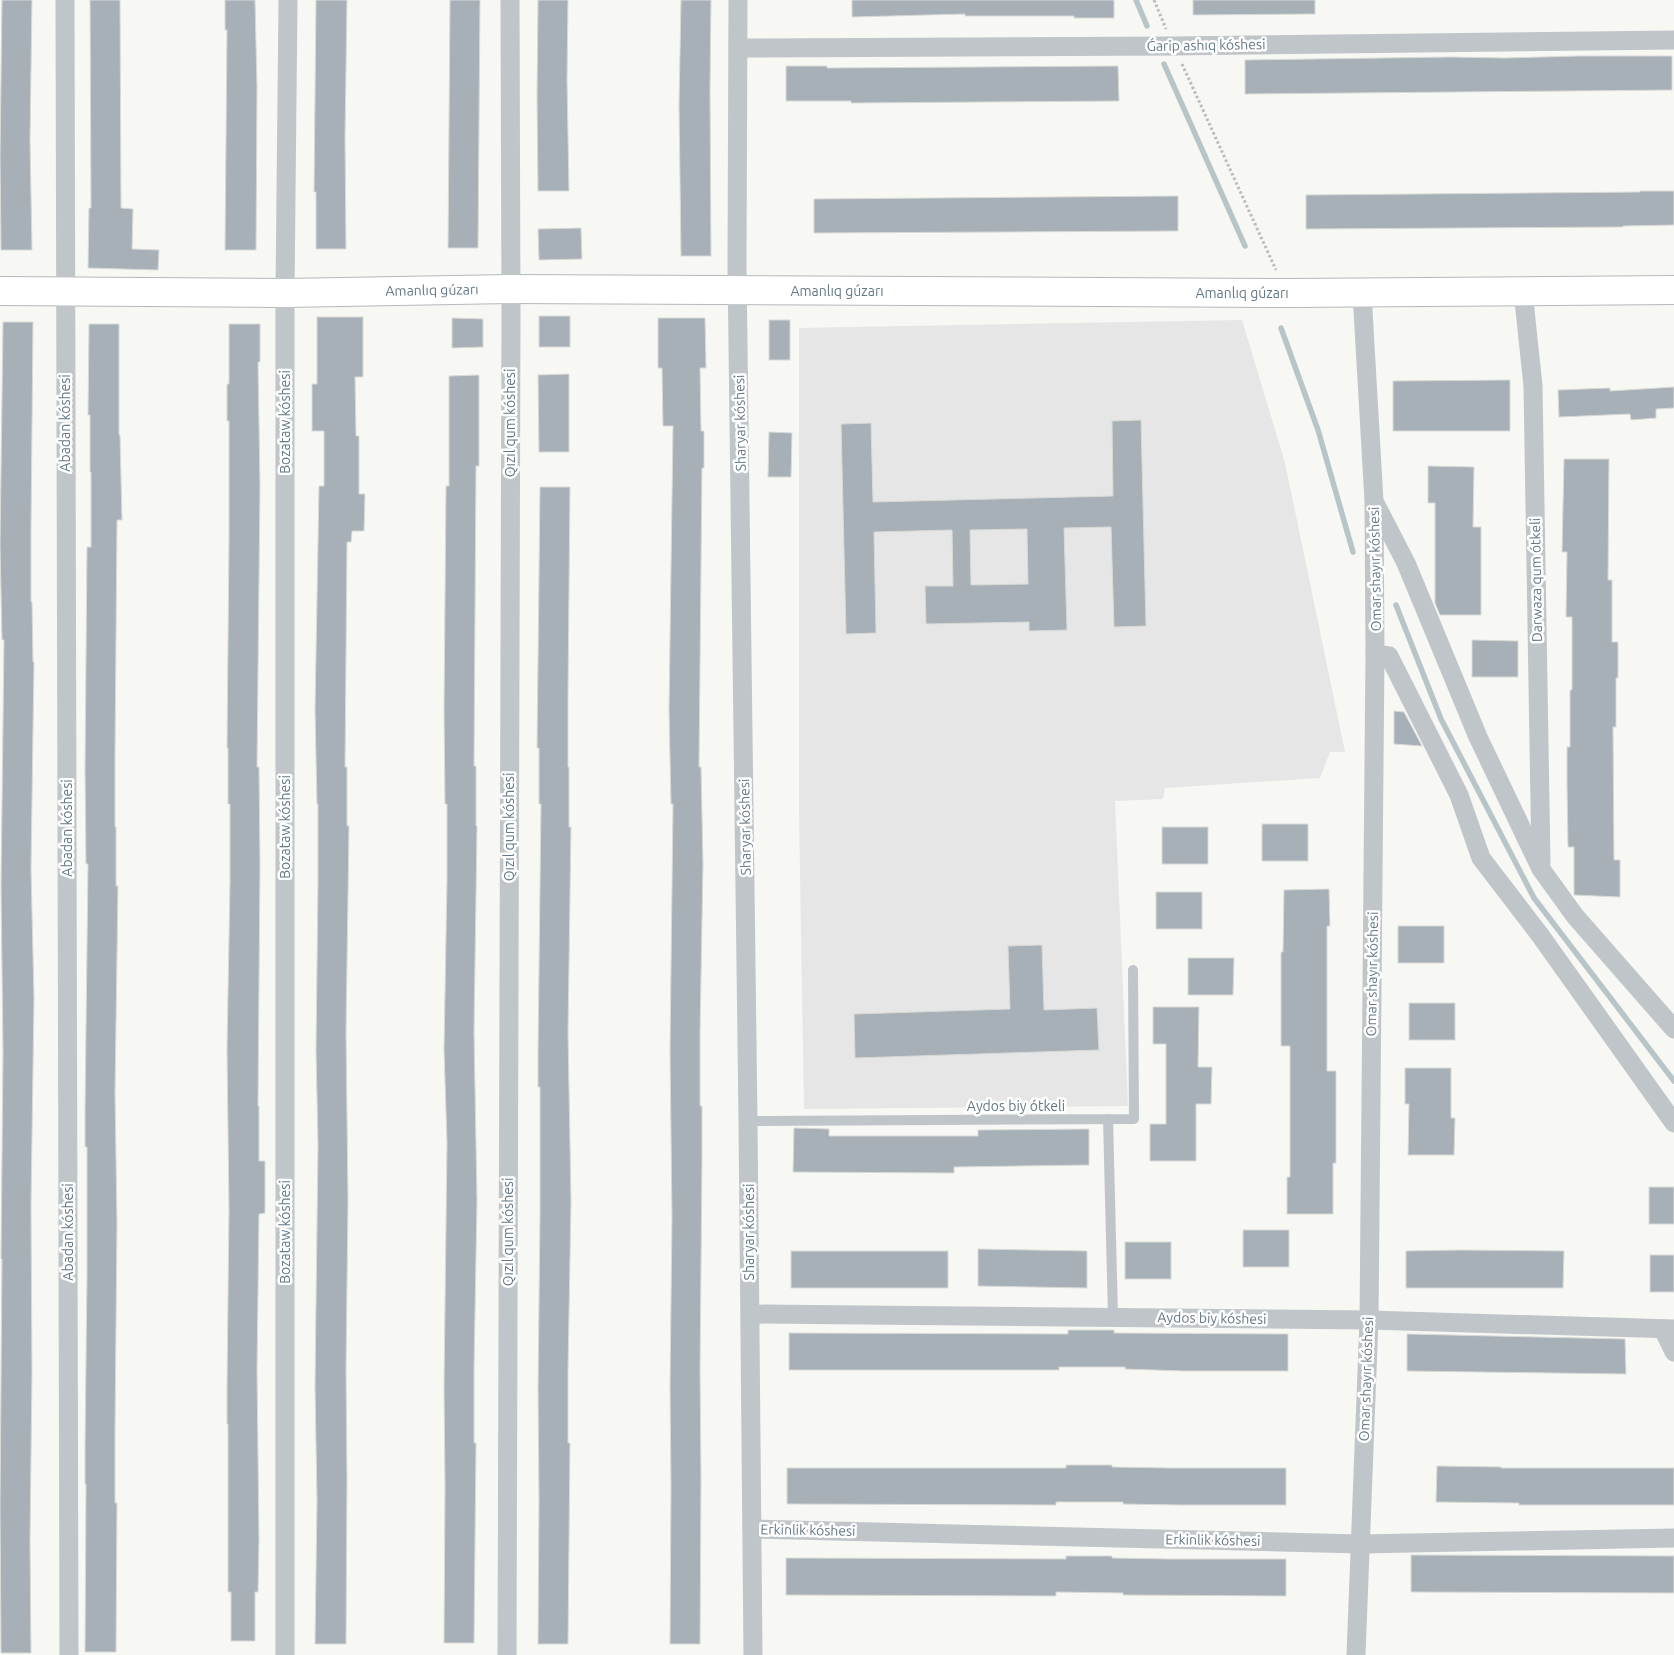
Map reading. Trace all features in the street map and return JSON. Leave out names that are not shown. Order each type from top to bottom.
[{"type":"street","name":"Abadan kóshesi","points":[[65,0],[69,1655]]},
{"type":"street","name":"Bozataw kóshesi","points":[[286,1655],[285,293],[288,0]]},
{"type":"street","name":"Qızıl qum kóshesi","points":[[507,1655],[511,289],[510,0]]},
{"type":"street","name":"Sharyar kóshesi","points":[[738,0],[738,290],[753,1655]]},
{"type":"street","name":"Ǵarip ashıq kóshesi","points":[[738,48],[1174,46],[1674,40]]},
{"type":"street","name":"Amanlıq gúzarı","points":[[0,291],[285,293],[511,289],[1362,293],[1674,290]]},
{"type":"street","name":"Darwaza qum ótkeli","points":[[1523,291],[1534,386],[1541,869]]},
{"type":"street","name":"Omar shayır kóshesi","points":[[1356,1655],[1369,1320],[1375,654],[1374,501],[1362,293]]},
{"type":"street","points":[[1374,501],[1406,563],[1478,737],[1541,869],[1575,916],[1674,1029]]},
{"type":"street","points":[[1375,654],[1389,656],[1459,795],[1481,858],[1540,935],[1674,1123]]},
{"type":"street","name":"Aydos biy kóshesi","points":[[750,1314],[1369,1320],[1668,1329]]},
{"type":"street","points":[[1668,1329],[1674,1352]]},
{"type":"street","name":"Erkinlik kóshesi","points":[[752,1529],[1360,1544],[1674,1538]]},
{"type":"lane","name":"Aydos biy ótkeli","points":[[748,1121],[1134,1119],[1133,970]]},
{"type":"lane","points":[[1108,1119],[1113,1317]]},
{"type":"path","points":[[1154,0],[1276,271]]},
{"type":"shaded area","points":[[1242,320],[1285,463],[1345,752],[1330,752],[1320,778],[1165,788],[1163,799],[1115,801],[1128,1106],[804,1109],[799,813],[799,328]]},
{"type":"building","points":[[2,0],[32,0],[30,140],[32,250],[1,250]]},
{"type":"building","points":[[90,0],[120,0],[121,208],[133,209],[132,249],[159,250],[158,270],[88,268],[89,208],[91,208]]},
{"type":"building","points":[[225,0],[255,0],[257,87],[256,250],[225,250],[227,30],[225,30]]},
{"type":"building","points":[[316,0],[347,0],[346,249],[316,249],[316,192],[314,192]]},
{"type":"building","points":[[450,0],[480,0],[478,248],[448,248]]},
{"type":"building","points":[[538,0],[568,0],[569,191],[538,191]]},
{"type":"building","points":[[681,0],[711,0],[711,256],[681,256],[679,105]]},
{"type":"building","points":[[852,0],[1114,0],[1114,18],[965,16],[965,14],[852,17]]},
{"type":"building","points":[[1193,0],[1315,0],[1315,14],[1193,15]]},
{"type":"building","points":[[1672,56],[1672,90],[1245,94],[1245,60]]},
{"type":"building","points":[[786,66],[827,66],[827,68],[1118,66],[1119,101],[851,103],[851,101],[786,101]]},
{"type":"building","points":[[1674,191],[1674,225],[1306,229],[1306,195]]},
{"type":"building","points":[[1178,196],[1178,231],[814,233],[814,199]]},
{"type":"building","points":[[581,228],[582,259],[539,260],[538,229]]},
{"type":"building","points":[[539,316],[570,316],[570,347],[539,347]]},
{"type":"building","points":[[317,317],[363,317],[363,377],[355,377],[356,436],[359,436],[359,494],[365,494],[364,531],[352,531],[351,542],[347,542],[345,767],[347,767],[347,826],[349,826],[346,1033],[348,1201],[346,1644],[315,1644],[318,804],[315,710],[319,486],[324,486],[324,431],[312,431],[312,384],[317,384]]},
{"type":"building","points":[[452,318],[483,319],[483,347],[452,348]]},
{"type":"building","points":[[658,318],[705,318],[706,368],[700,368],[701,431],[704,431],[704,468],[702,468],[699,767],[701,767],[703,864],[700,1033],[702,1163],[700,1644],[670,1644],[672,1218],[670,1050],[673,804],[671,804],[669,710],[673,426],[663,426],[662,368],[658,368]]},
{"type":"building","points":[[769,320],[790,320],[790,360],[769,360]]},
{"type":"building","points":[[3,322],[33,322],[31,602],[34,662],[31,869],[34,999],[31,1205],[31,1653],[1,1653],[3,1053],[1,885],[4,640],[2,640],[0,545]]},
{"type":"building","points":[[89,324],[119,324],[119,435],[122,520],[117,520],[115,753],[116,886],[118,886],[115,1093],[117,1223],[115,1430],[115,1503],[117,1503],[116,1652],[85,1652],[87,1147],[85,1147],[85,1110],[88,864],[86,864],[85,770],[87,547],[91,547],[90,415],[88,415]]},
{"type":"building","points":[[229,324],[260,324],[260,362],[258,362],[260,487],[257,767],[259,767],[260,864],[258,1106],[259,1161],[265,1161],[265,1213],[259,1214],[257,1370],[259,1538],[258,1592],[255,1592],[255,1641],[231,1641],[231,1592],[228,1592],[227,1386],[229,1209],[227,1050],[230,804],[228,804],[227,748],[229,421],[227,421],[227,384],[229,384]]},
{"type":"building","points":[[569,374],[569,452],[539,452],[538,375]]},
{"type":"building","points":[[479,375],[479,466],[476,466],[474,766],[476,766],[477,826],[474,1033],[477,1200],[474,1369],[474,1443],[476,1443],[474,1643],[444,1643],[444,1386],[447,1143],[444,1049],[447,804],[445,804],[444,710],[446,486],[449,486],[449,376]]},
{"type":"building","points":[[1510,380],[1510,431],[1393,431],[1393,381]]},
{"type":"building","points":[[1674,387],[1674,408],[1656,409],[1656,418],[1631,420],[1630,414],[1559,417],[1558,390],[1610,388],[1610,391]]},
{"type":"building","points":[[1141,420],[1146,626],[1114,627],[1111,527],[1064,528],[1067,630],[1029,631],[1029,622],[926,624],[925,586],[953,586],[952,530],[874,532],[876,633],[846,634],[841,424],[871,423],[873,502],[1113,496],[1112,421]],"holes":[[[1027,529],[1028,584],[971,585],[970,530]]]},
{"type":"building","points":[[769,432],[792,433],[791,477],[768,477]]},
{"type":"building","points":[[1564,459],[1609,459],[1608,580],[1612,580],[1612,642],[1618,642],[1616,727],[1613,727],[1614,860],[1620,860],[1620,897],[1574,895],[1574,847],[1568,847],[1567,747],[1570,747],[1572,617],[1566,617],[1567,552],[1562,552]]},
{"type":"building","points":[[1428,466],[1474,467],[1473,527],[1481,527],[1481,615],[1440,615],[1435,603],[1435,503],[1428,503]]},
{"type":"building","points":[[540,487],[570,487],[568,767],[569,827],[571,827],[568,1033],[571,1201],[568,1370],[568,1443],[570,1443],[568,1644],[538,1644],[540,1087],[538,1087],[538,1050],[541,804],[539,804],[539,748],[537,748]]},
{"type":"building","points":[[1472,640],[1518,641],[1518,677],[1472,677]]},
{"type":"building","points":[[1394,711],[1404,712],[1422,746],[1394,744]]},
{"type":"building","points":[[1262,824],[1308,824],[1308,861],[1262,861]]},
{"type":"building","points":[[1162,827],[1208,827],[1208,864],[1162,864]]},
{"type":"building","points":[[1329,889],[1330,926],[1327,926],[1327,1071],[1336,1071],[1336,1163],[1333,1163],[1333,1214],[1287,1214],[1287,1177],[1290,1177],[1290,1046],[1281,1046],[1281,952],[1283,952],[1284,890]]},
{"type":"building","points":[[1156,892],[1202,892],[1202,929],[1156,929]]},
{"type":"building","points":[[1398,926],[1444,926],[1444,963],[1398,963]]},
{"type":"building","points":[[1042,945],[1044,1010],[1097,1008],[1099,1050],[855,1058],[854,1014],[1010,1009],[1008,946]]},
{"type":"building","points":[[1188,958],[1234,958],[1233,995],[1188,995]]},
{"type":"building","points":[[1409,1003],[1455,1003],[1455,1040],[1409,1040]]},
{"type":"building","points":[[1153,1007],[1199,1007],[1198,1067],[1212,1067],[1211,1104],[1196,1104],[1196,1161],[1150,1161],[1150,1124],[1166,1124],[1166,1044],[1153,1044]]},
{"type":"building","points":[[1405,1068],[1451,1068],[1451,1118],[1455,1118],[1454,1155],[1408,1155],[1409,1104],[1405,1104]]},
{"type":"building","points":[[794,1128],[829,1129],[829,1136],[978,1136],[978,1130],[1089,1129],[1089,1165],[954,1167],[954,1173],[793,1172]]},
{"type":"building","points":[[1649,1187],[1674,1187],[1674,1224],[1649,1224]]},
{"type":"building","points":[[1243,1230],[1289,1230],[1289,1267],[1243,1267]]},
{"type":"building","points":[[1125,1242],[1171,1242],[1171,1279],[1125,1279]]},
{"type":"building","points":[[978,1249],[1087,1251],[1087,1288],[978,1286]]},
{"type":"building","points":[[791,1251],[948,1251],[948,1288],[791,1288]]},
{"type":"building","points":[[1406,1251],[1564,1251],[1563,1288],[1406,1288]]},
{"type":"building","points":[[1650,1255],[1674,1255],[1674,1292],[1650,1292]]},
{"type":"building","points":[[1068,1330],[1114,1330],[1114,1333],[1288,1334],[1288,1371],[1184,1371],[1125,1369],[1125,1367],[1059,1367],[1059,1370],[789,1370],[789,1333],[1068,1334]]},
{"type":"building","points":[[1407,1334],[1625,1339],[1626,1374],[1407,1371]]},
{"type":"building","points":[[1066,1465],[1169,1468],[1286,1468],[1286,1505],[1123,1504],[1123,1502],[1056,1502],[1056,1505],[787,1504],[787,1468],[1066,1468]]},
{"type":"building","points":[[1437,1466],[1674,1468],[1674,1505],[1519,1505],[1519,1503],[1436,1502]]},
{"type":"building","points":[[1411,1555],[1674,1556],[1674,1593],[1411,1592]]},
{"type":"building","points":[[1066,1556],[1169,1559],[1286,1559],[1286,1596],[1123,1595],[1123,1593],[1056,1592],[1056,1596],[786,1595],[786,1558],[1066,1559]]},
{"type":"waterway","points":[[1136,0],[1147,26]]},
{"type":"waterway","points":[[1164,64],[1245,246]]},
{"type":"waterway","points":[[1281,328],[1318,430],[1353,552]]},
{"type":"waterway","points":[[1396,605],[1441,719],[1534,898],[1674,1081]]}]
